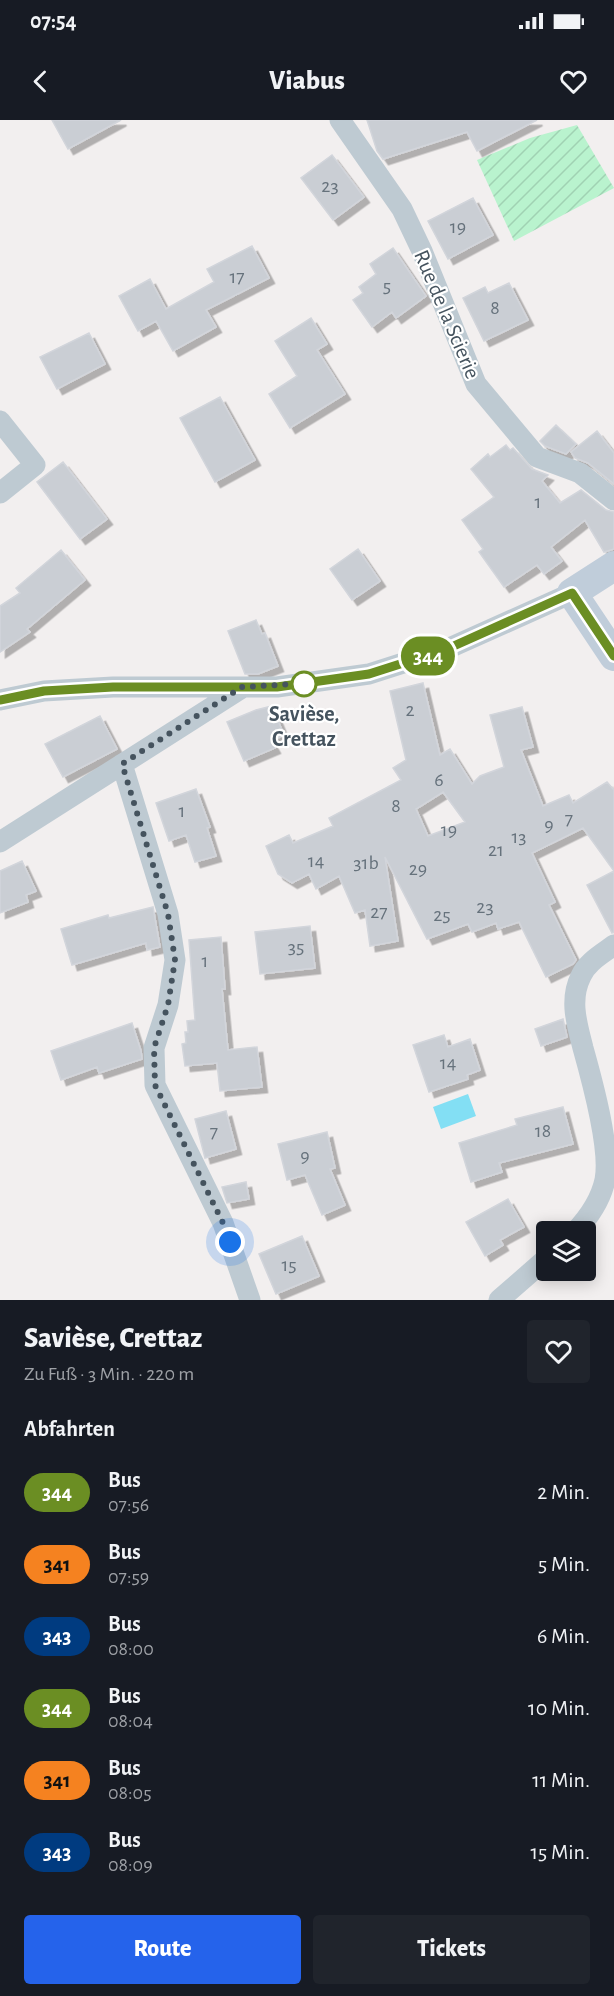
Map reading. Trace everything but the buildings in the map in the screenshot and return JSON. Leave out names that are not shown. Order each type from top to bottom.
[{"type":"street","name":"Rue de la Scierie","points":[[340,120],[402,210],[422,251],[476,384],[537,457],[580,473],[614,500]]},
{"type":"street","points":[[0,421],[35,465],[0,493]]},
{"type":"street","points":[[0,699],[44,691],[113,687],[242,687],[312,683],[369,674],[447,649],[572,593],[614,567]]},
{"type":"street","points":[[572,593],[614,656]]},
{"type":"street","points":[[0,842],[242,687]]},
{"type":"street","points":[[122,764],[168,914],[175,960],[168,1005],[154,1048],[155,1085],[223,1223],[250,1300]]},
{"type":"street","points":[[584,1221],[598,1199],[606,1170],[602,1132],[575,1010],[576,989],[586,967],[614,945]]},
{"type":"street","points":[[499,1300],[536,1268]]},
{"type":"green space","points":[[577,125],[614,188],[514,241],[477,160],[530,138]]},
{"type":"water","points":[[468,1094],[476,1116],[441,1129],[433,1107]]},
{"type":"bus line","name":"344","points":[[0,700],[44,691],[113,687],[277,687],[369,674],[447,649],[572,593],[614,656]]},
{"type":"place","name":"Savièse, Crettaz","points":[[304,684]]},
{"type":"route","points":[[230,1242],[223,1223],[155,1085],[154,1048],[168,1005],[175,960],[168,914],[122,764],[242,687],[277,687],[312,683],[304,684]]}]
